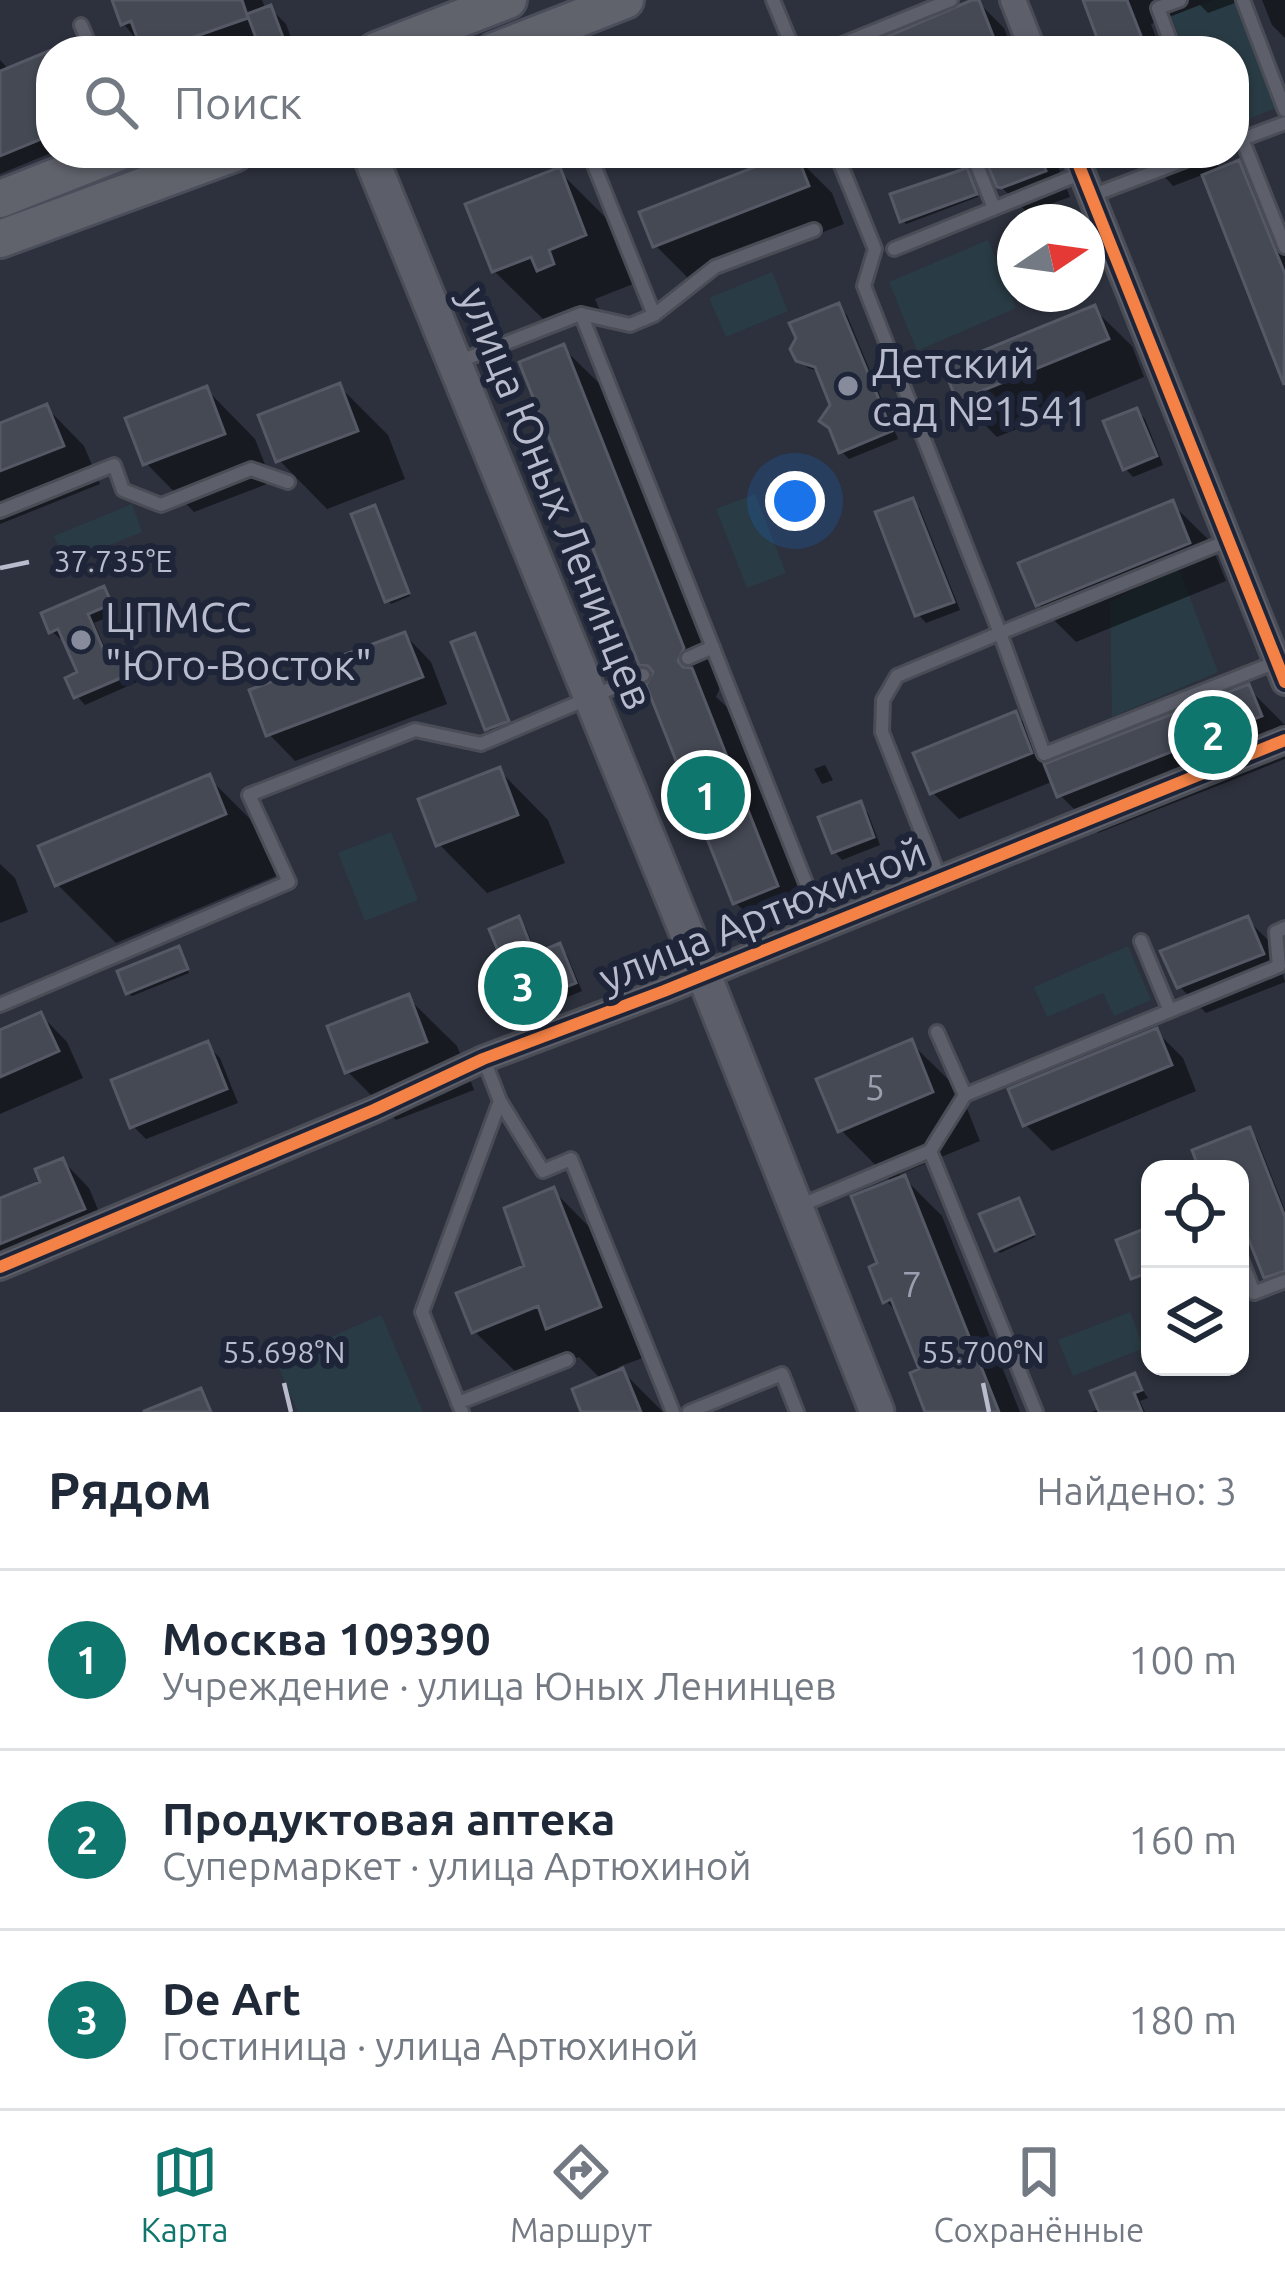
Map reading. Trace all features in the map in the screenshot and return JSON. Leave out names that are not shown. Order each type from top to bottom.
[{"type":"main road","points":[[415,36],[508,0]]},
{"type":"main road","points":[[549,36],[625,0]]},
{"type":"main road","points":[[0,199],[79,168]]},
{"type":"main road","points":[[0,239],[193,168]]},
{"type":"main road","name":"улица Юных Ленинцев","points":[[376,168],[877,1412]]},
{"type":"street","points":[[1013,0],[1028,36]]},
{"type":"street","points":[[1082,174],[1281,672]]},
{"type":"street","name":"улица Артюхиной","points":[[0,1267],[484,1059],[1285,740]]},
{"type":"lane","points":[[772,0],[788,36]]},
{"type":"lane","points":[[862,36],[951,0]]},
{"type":"lane","points":[[1168,36],[1158,8],[1180,0]]},
{"type":"lane","points":[[1243,0],[1285,110]]},
{"type":"lane","points":[[80,25],[85,36]]},
{"type":"lane","points":[[1249,136],[1285,123]]},
{"type":"lane","points":[[1249,165],[1285,248]]},
{"type":"lane","points":[[595,168],[654,315]]},
{"type":"lane","points":[[842,168],[875,249],[864,286],[1044,754],[1281,672]]},
{"type":"lane","points":[[978,168],[994,208]]},
{"type":"lane","points":[[893,249],[1082,174],[1117,168]]},
{"type":"lane","points":[[453,364],[581,314],[630,325],[654,315],[715,267],[814,230]]},
{"type":"lane","points":[[581,314],[823,926]]},
{"type":"lane","points":[[0,512],[114,465],[123,490],[161,506],[251,469],[288,482]]},
{"type":"lane","points":[[940,878],[882,732],[883,700],[897,676],[1227,541]]},
{"type":"lane","points":[[688,658],[712,647]]},
{"type":"lane","points":[[0,1005],[289,882],[249,795],[415,730],[481,744],[643,675]]},
{"type":"lane","points":[[796,1208],[930,1151],[965,1094],[1170,1010],[1282,973],[1276,932],[1285,928]]},
{"type":"lane","points":[[1141,941],[1170,1010]]},
{"type":"lane","points":[[937,1033],[965,1094]]},
{"type":"lane","points":[[484,1059],[500,1101],[543,1171],[571,1160],[673,1412]]},
{"type":"lane","points":[[500,1101],[422,1312],[460,1407],[567,1360]]},
{"type":"lane","points":[[930,1151],[1036,1412]]},
{"type":"lane","points":[[1245,1268],[1254,1293],[1285,1281]]},
{"type":"lane","points":[[689,1412],[782,1374],[797,1412]]},
{"type":"shaded area","points":[[1212,0],[1234,0],[1248,36],[1178,36],[1171,16]]},
{"type":"shaded area","points":[[1249,39],[1276,108],[1249,119]]},
{"type":"shaded area","points":[[988,240],[997,262],[997,312],[1007,312],[917,351],[889,282]]},
{"type":"shaded area","points":[[772,272],[788,311],[726,337],[709,298]]},
{"type":"shaded area","points":[[755,494],[786,573],[747,588],[716,509]]},
{"type":"shaded area","points":[[132,504],[142,532],[65,563],[54,536]]},
{"type":"shaded area","points":[[1178,566],[1218,672],[1112,717],[1110,602]]},
{"type":"shaded area","points":[[391,832],[418,900],[365,921],[338,853]]},
{"type":"shaded area","points":[[1128,946],[1151,1000],[1114,1016],[1103,993],[1047,1017],[1034,987]]},
{"type":"shaded area","points":[[1130,1312],[1141,1349],[1073,1376],[1058,1340]]},
{"type":"shaded area","points":[[381,1315],[423,1412],[298,1412],[276,1361]]},
{"type":"building","points":[[112,0],[242,0],[248,18],[197,36],[136,36],[131,21],[121,25]]},
{"type":"building","points":[[979,0],[993,36],[888,36]]},
{"type":"building","points":[[1083,0],[1127,0],[1141,36],[1096,36]]},
{"type":"building","points":[[271,5],[282,36],[255,36],[247,14]]},
{"type":"building","points":[[36,56],[36,141],[0,156],[0,71]]},
{"type":"building","points":[[560,168],[586,235],[549,250],[554,264],[537,271],[531,257],[492,272],[465,204]]},
{"type":"building","points":[[752,168],[802,168],[809,186],[653,247],[639,212]]},
{"type":"building","points":[[967,168],[977,194],[900,222],[890,194]]},
{"type":"building","points":[[989,168],[1046,171],[1001,188]]},
{"type":"building","points":[[1219,168],[1242,168],[1285,274],[1284,385],[1202,175]]},
{"type":"building","name":"Детский сад №1541","points":[[839,303],[892,431],[839,453],[829,428],[819,421],[830,405],[815,367],[796,361],[790,349],[796,338],[789,323]]},
{"type":"building","points":[[1078,312],[1098,312],[1109,339],[957,401],[943,367]]},
{"type":"building","points":[[564,344],[684,648],[678,661],[692,668],[778,886],[733,904],[646,685],[653,672],[639,665],[519,362]]},
{"type":"building","points":[[340,383],[358,431],[276,462],[258,415]]},
{"type":"building","points":[[207,386],[225,434],[143,465],[125,418]]},
{"type":"building","points":[[47,404],[64,446],[0,471],[0,423]]},
{"type":"building","points":[[1137,408],[1157,456],[1123,470],[1103,421]]},
{"type":"building","points":[[913,498],[954,602],[915,616],[875,512]]},
{"type":"building","points":[[1173,500],[1190,543],[1036,606],[1018,563]]},
{"type":"building","points":[[375,505],[409,593],[385,602],[351,514]]},
{"type":"building","name":"ЦПМСС \"Юго-Восток\"","points":[[104,586],[112,604],[88,614],[107,658],[130,648],[140,670],[74,698],[65,678],[77,672],[58,629],[49,633],[41,613]]},
{"type":"building","points":[[405,632],[423,677],[266,736],[249,690]]},
{"type":"building","points":[[475,633],[509,721],[485,730],[451,642]]},
{"type":"building","points":[[1249,684],[1262,716],[1057,797],[1044,764]]},
{"type":"building","points":[[1016,711],[1032,753],[930,794],[913,753]]},
{"type":"building","points":[[500,767],[518,815],[436,846],[418,799]]},
{"type":"building","points":[[210,774],[226,814],[55,886],[38,846]]},
{"type":"building","points":[[861,801],[874,837],[832,853],[818,817]]},
{"type":"building","points":[[519,916],[534,954],[560,943],[576,983],[496,1015],[481,977],[505,968],[489,929]]},
{"type":"building","points":[[1248,916],[1264,954],[1177,988],[1160,951]]},
{"type":"building","points":[[179,946],[188,969],[126,994],[117,971]]},
{"type":"building","points":[[409,994],[427,1042],[345,1073],[327,1026]]},
{"type":"building","points":[[41,1012],[59,1051],[0,1077],[0,1030]]},
{"type":"building","points":[[1157,1028],[1172,1065],[1023,1126],[1008,1089]]},
{"type":"building","points":[[912,1039],[933,1092],[838,1132],[816,1079]]},
{"type":"building","points":[[208,1041],[227,1089],[130,1128],[111,1080]]},
{"type":"building","points":[[1250,1127],[1285,1217],[1285,1271],[1264,1278],[1249,1240],[1249,1160],[1196,1160],[1192,1150]]},
{"type":"building","points":[[63,1158],[85,1209],[0,1244],[0,1198],[40,1182],[35,1169]]},
{"type":"building","points":[[905,1175],[999,1412],[925,1412],[910,1373],[919,1369],[891,1299],[883,1303],[869,1267],[877,1263],[851,1196]]},
{"type":"building","points":[[554,1187],[601,1307],[546,1329],[538,1306],[472,1333],[456,1293],[524,1266],[504,1208]]},
{"type":"building","points":[[1019,1198],[1034,1234],[995,1251],[979,1214]]},
{"type":"building","points":[[1141,1230],[1141,1275],[1131,1279],[1116,1240]]},
{"type":"building","points":[[623,1368],[641,1412],[581,1412],[572,1389]]},
{"type":"building","points":[[1135,1373],[1142,1390],[1134,1393],[1142,1412],[1099,1412],[1090,1391]]},
{"type":"building","points":[[201,1388],[211,1412],[144,1412],[144,1411]]},
{"type":"cycle path","points":[[1080,168],[1285,682]]},
{"type":"cycle path","points":[[0,1267],[374,1110],[483,1059],[664,991],[1285,740]]},
{"type":"place","name":"Детский сад №1541","points":[[848,386]]},
{"type":"place","name":"ЦПМСС \"Юго-Восток\"","points":[[81,640]]},
{"type":"place","name":"Продуктовая аптека","points":[[1213,735]]},
{"type":"place","name":"Москва 109390","points":[[706,795]]},
{"type":"place","name":"De Art","points":[[523,986]]}]
